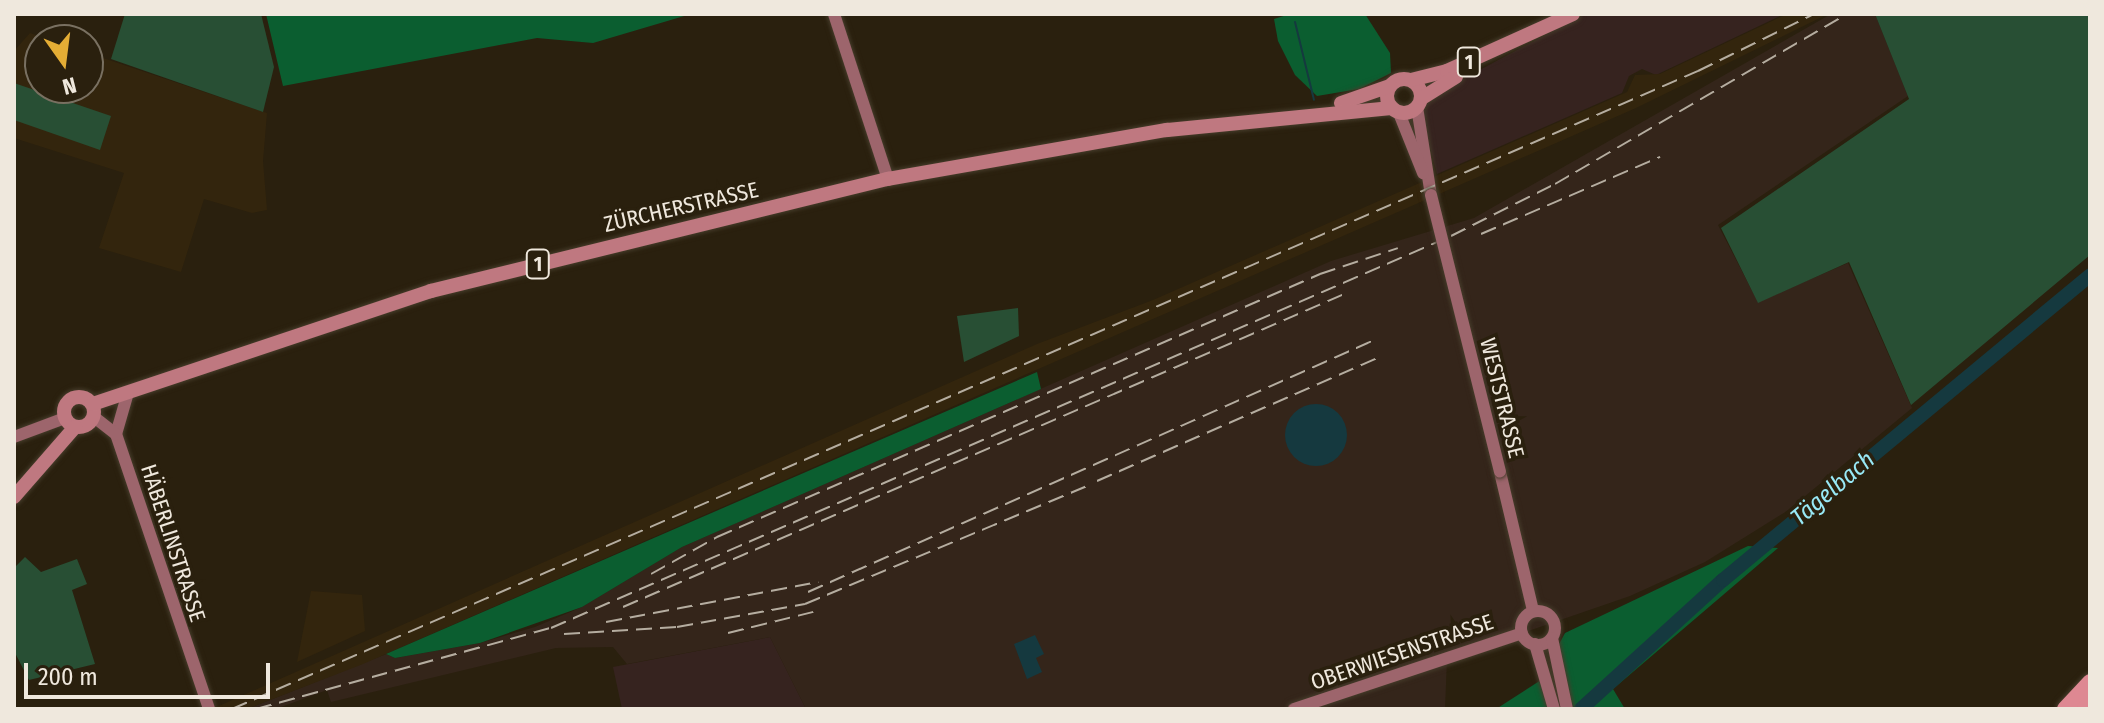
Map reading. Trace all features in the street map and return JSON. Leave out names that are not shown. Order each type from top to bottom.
[{"type":"highway","points":[[2065,709],[2090,682]]},
{"type":"highway","points":[[2085,709],[2090,703]]},
{"type":"main road","points":[[834,14],[888,179]]},
{"type":"main road","name":"1","points":[[1420,103],[1484,59],[1573,14]]},
{"type":"main road","name":"1","points":[[1411,80],[1484,59]]},
{"type":"main road","points":[[1411,80],[1420,103]]},
{"type":"main road","name":"ZÜRCHERSTRASSE","points":[[1294,114],[1411,80]]},
{"type":"main road","points":[[1390,86],[1396,110]]},
{"type":"main road","name":"ZÜRCHERSTRASSE","points":[[93,411],[127,396],[431,291],[888,179],[986,158],[1294,114],[1396,110],[1420,103]]},
{"type":"main road","name":"WESTSTRASSE","points":[[1420,103],[1431,195],[1533,611],[1551,617],[1552,638],[1567,709]]},
{"type":"main road","name":"WESTSTRASSE","points":[[1396,110],[1431,195]]},
{"type":"main road","points":[[70,423],[64,409],[74,398],[93,411],[116,434],[127,396]]},
{"type":"main road","points":[[14,437],[70,423],[93,411]]},
{"type":"main road","points":[[14,497],[70,423]]},
{"type":"main road","name":"HÄBERLINSTRASSE","points":[[116,434],[207,703]]},
{"type":"main road","points":[[1533,611],[1523,620],[1522,633],[1535,644],[1554,709]]},
{"type":"main road","name":"OBERWIESENSTRASSE","points":[[1294,709],[1522,633]]},
{"type":"main road","points":[[1535,644],[1552,638]]},
{"type":"shaded area","points":[[1585,14],[1784,14],[1656,75],[1642,69],[1629,76],[1622,93],[1437,174],[1422,117],[1427,98]]},
{"type":"shaded area","points":[[1787,14],[1828,14],[1636,108],[363,664],[247,709],[212,709],[1037,344],[1153,300],[1627,92],[1635,75],[1660,74]]},
{"type":"shaded area","points":[[1831,14],[1875,14],[1908,96],[1718,225],[1758,302],[1848,263],[1912,408],[1787,511],[1705,562],[1630,596],[1447,659],[1445,709],[806,709],[770,637],[627,664],[613,647],[556,648],[331,702],[327,690],[276,709],[247,709],[386,654],[395,658],[480,643],[535,627],[582,607],[682,547],[1331,261],[1474,218]]},
{"type":"shaded area","points":[[24,40],[24,104],[104,104],[104,58],[267,113],[263,161],[267,210],[252,213],[204,199],[181,272],[99,248],[124,173],[14,138],[14,51]]},
{"type":"shaded area","points":[[311,591],[362,595],[365,631],[297,662]]},
{"type":"shaded area","points":[[770,637],[806,709],[622,709],[613,667]]},
{"type":"green space","points":[[125,14],[261,14],[274,67],[263,112],[111,59]]},
{"type":"green space","points":[[266,14],[691,14],[593,43],[537,38],[283,86]]},
{"type":"green space","points":[[1290,14],[1365,14],[1390,53],[1391,73],[1359,89],[1317,96],[1295,75],[1278,41],[1274,19]]},
{"type":"green space","points":[[1875,14],[2090,14],[2090,255],[1911,405],[1849,262],[1758,303],[1721,228],[1909,99]]},
{"type":"green space","points":[[14,83],[24,86],[24,104],[76,104],[111,116],[100,150],[14,120]]},
{"type":"green space","points":[[1018,308],[1019,336],[964,362],[957,316]]},
{"type":"green space","points":[[1037,372],[1041,389],[682,547],[582,607],[480,643],[395,658],[386,654]]},
{"type":"green space","points":[[1748,546],[1778,548],[1613,689],[1625,709],[1571,709],[1558,646],[1565,633]]},
{"type":"green space","points":[[25,557],[41,572],[77,559],[87,584],[72,590],[95,664],[29,680],[14,651],[14,568]]},
{"type":"green space","points":[[1541,680],[1548,709],[1496,709]]},
{"type":"water","points":[[1316,404],[1328,406],[1338,413],[1345,423],[1345,447],[1338,457],[1328,464],[1316,466],[1304,464],[1294,457],[1287,447],[1285,435],[1287,423],[1294,413],[1304,406]]},
{"type":"water","points":[[1035,635],[1044,654],[1036,658],[1042,672],[1027,679],[1014,644]]},
{"type":"waterway","points":[[1295,22],[1314,100]]},
{"type":"waterway","name":"Tägelbach","points":[[1581,709],[1723,580],[2090,275]]},
{"type":"railway","points":[[232,709],[1698,71],[1814,14]]},
{"type":"railway","points":[[256,709],[551,628],[1451,236],[1555,184],[1847,14]]},
{"type":"railway","points":[[1481,234],[1660,157]]},
{"type":"railway","points":[[651,574],[717,537],[1320,274],[1398,248]]},
{"type":"railway","points":[[623,607],[1342,295]]},
{"type":"railway","points":[[808,592],[1372,341]]},
{"type":"railway","points":[[1097,481],[1380,357]]},
{"type":"railway","points":[[564,634],[677,627],[805,604],[1090,485]]},
{"type":"railway","points":[[606,622],[818,582]]},
{"type":"railway","points":[[728,633],[813,612]]}]
